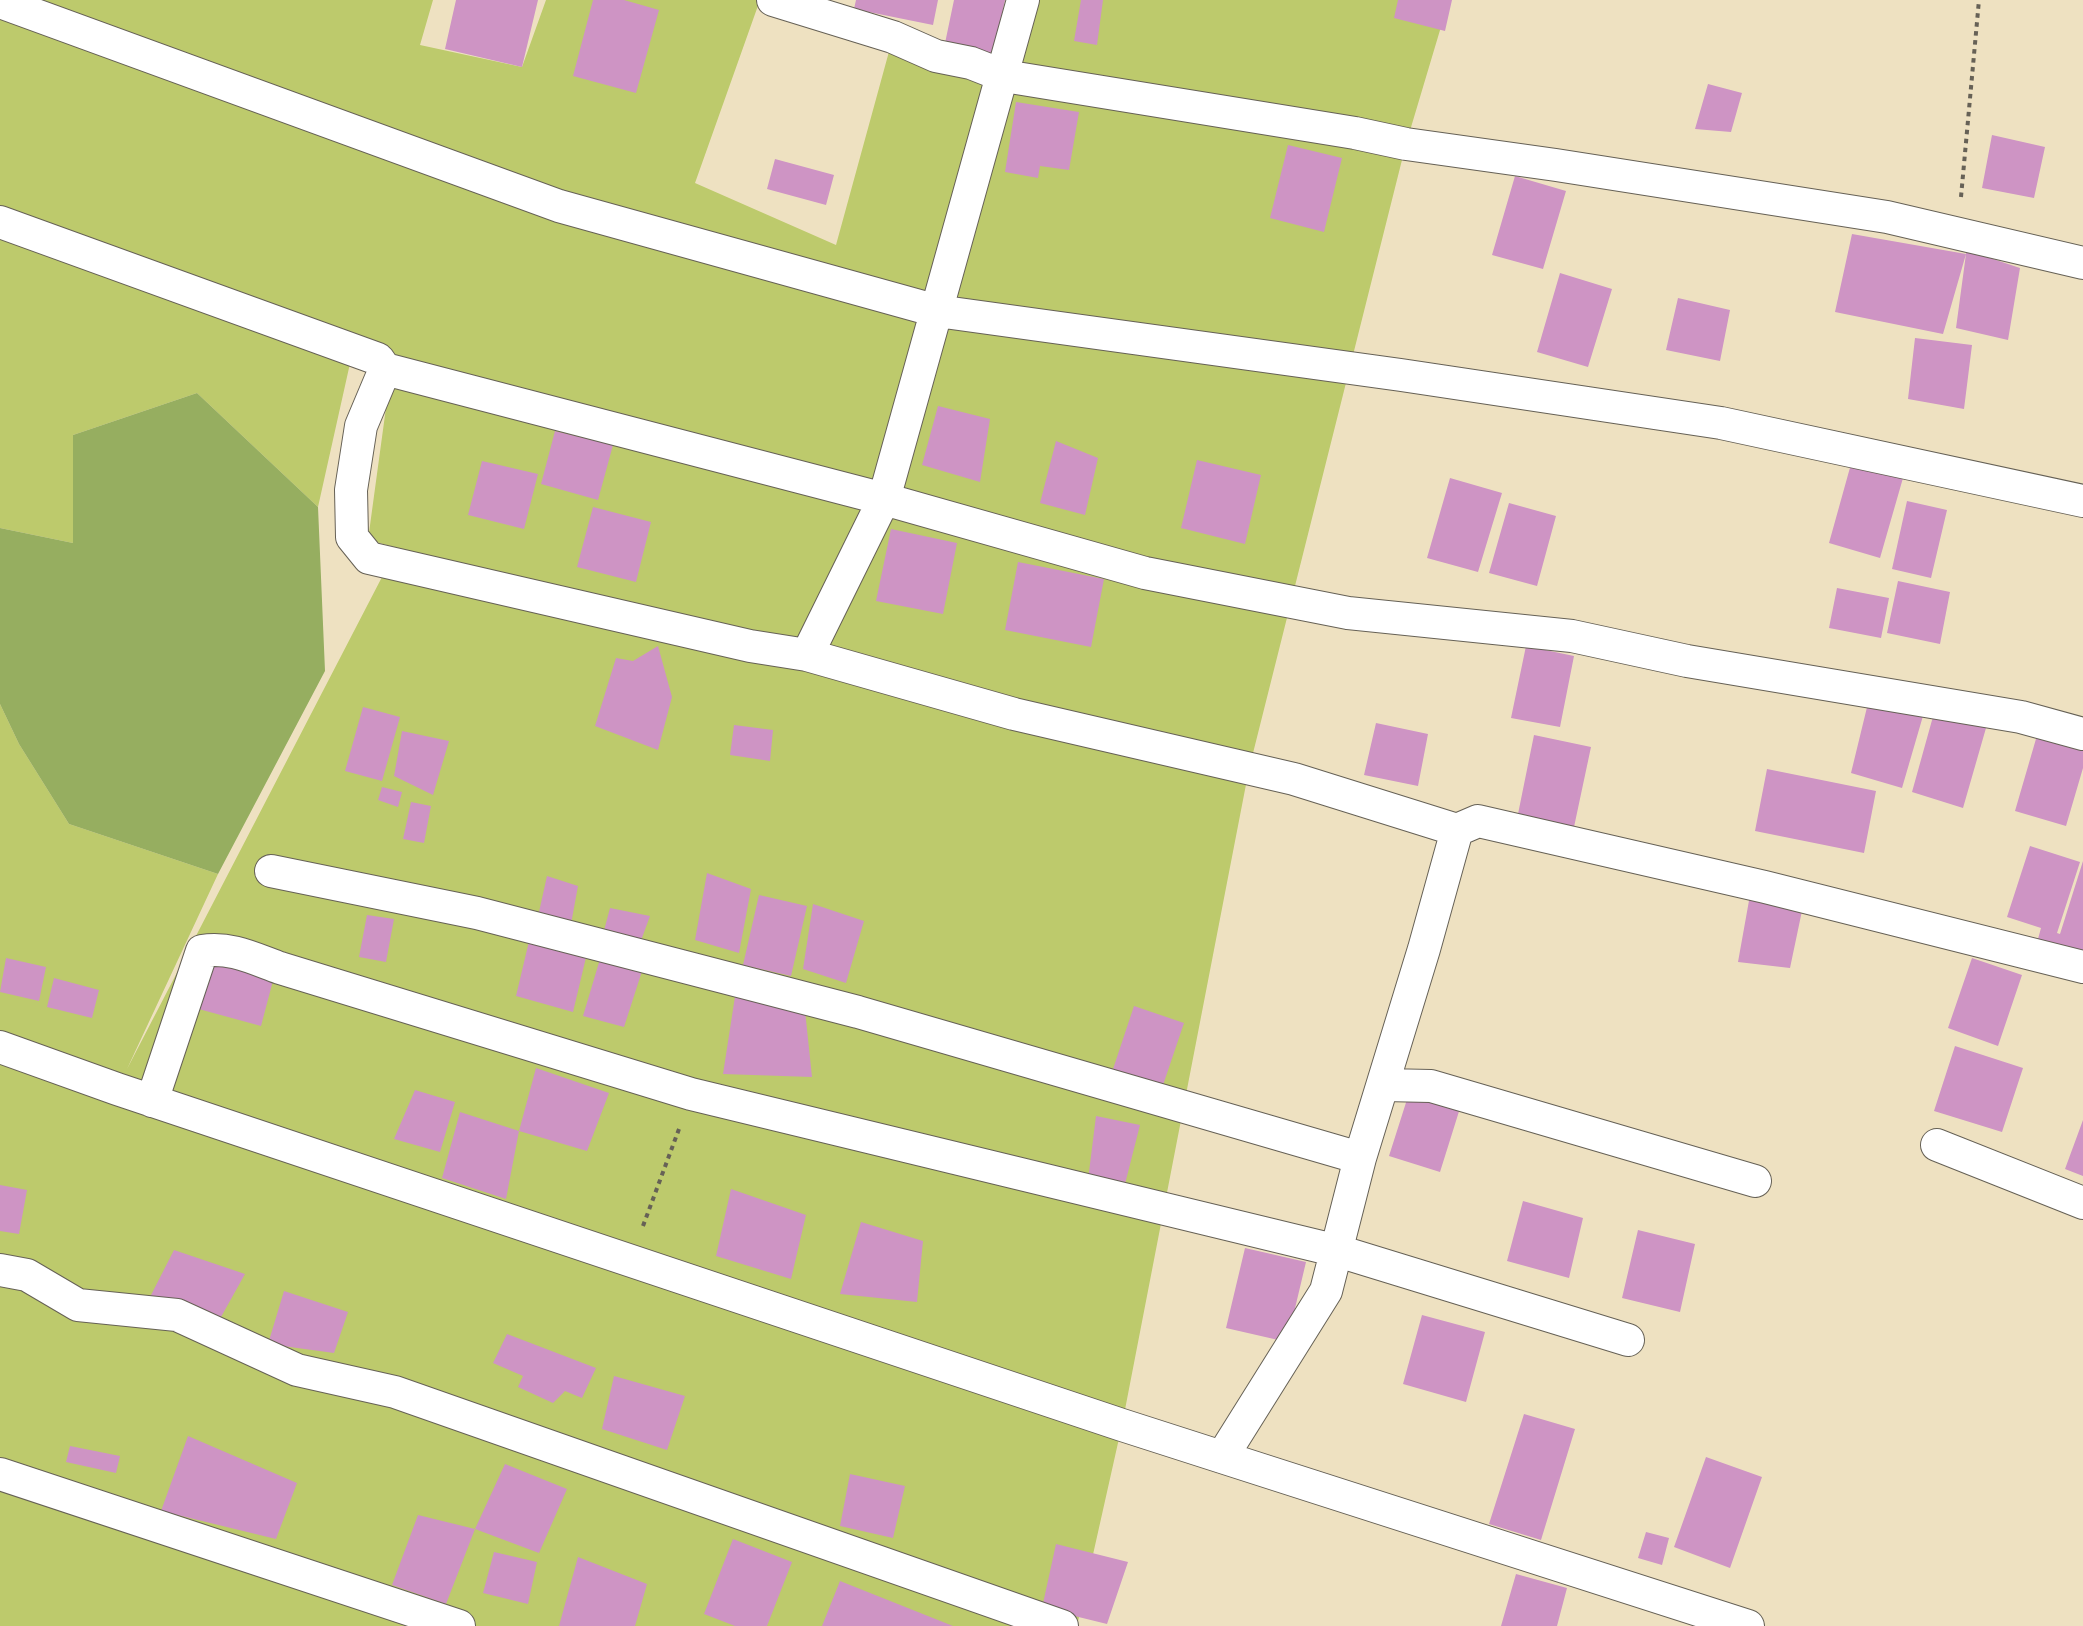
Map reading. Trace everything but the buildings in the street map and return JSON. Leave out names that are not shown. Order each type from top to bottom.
[{"type":"street","points":[[773,0],[893,37],[936,56],[971,63],[1004,76],[1355,133],[1406,144],[1887,217],[2083,263]]},
{"type":"street","points":[[807,655],[884,499],[1004,76],[1023,0]]},
{"type":"street","points":[[0,2],[559,206],[937,311],[1401,375],[1721,423],[2083,501]]},
{"type":"street","points":[[0,222],[378,359],[385,369],[884,499],[1145,573],[1348,613],[1572,636],[1687,661],[2021,717],[2083,734]]},
{"type":"street","points":[[385,369],[361,426],[351,490],[352,537],[369,558],[750,646],[807,655],[1014,714],[1294,779],[1457,830],[1478,821],[1765,887],[2083,968]]},
{"type":"street","points":[[1222,1457],[1326,1291],[1360,1158],[1384,1085],[1457,830]]},
{"type":"street","points":[[271,871],[477,913],[858,1012],[1360,1158]]},
{"type":"street","points":[[152,1101],[202,951],[215,949],[240,953],[280,968],[691,1094],[1338,1251],[1628,1340]]},
{"type":"street","points":[[0,1047],[152,1101],[1222,1457],[1748,1626]]},
{"type":"street","points":[[1384,1085],[1431,1086],[1755,1181]]},
{"type":"street","points":[[1937,1145],[2083,1203]]},
{"type":"street","points":[[0,1270],[27,1275],[78,1305],[177,1315],[297,1370],[396,1392],[1062,1626]]},
{"type":"street","points":[[0,1474],[459,1626]]},
{"type":"path","points":[[1961,234],[1961,184],[1979,0]]},
{"type":"path","points":[[630,1260],[691,1094]]},
{"type":"green space","points":[[0,0],[433,0],[420,45],[522,67],[546,0],[760,0],[695,183],[836,245],[893,37],[971,63],[1022,0],[1449,0],[1406,144],[1249,769],[1122,1425],[1077,1626],[0,1626],[0,704],[19,744],[69,824],[218,874],[127,1069],[396,550],[667,618],[368,540],[388,393],[355,341],[318,507],[197,393],[73,435],[73,543],[0,528]]},
{"type":"green space","points":[[197,393],[318,507],[325,671],[218,874],[69,824],[19,744],[0,704],[0,528],[73,543],[73,435]]}]
